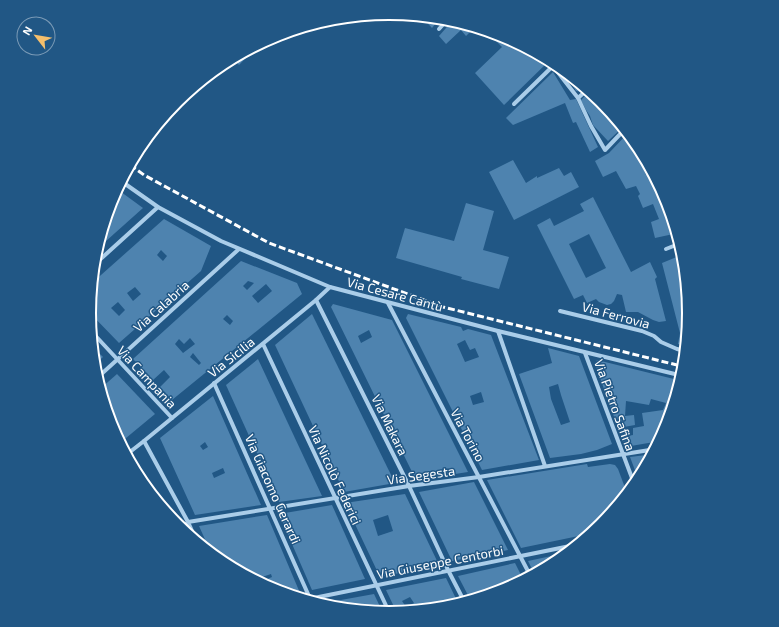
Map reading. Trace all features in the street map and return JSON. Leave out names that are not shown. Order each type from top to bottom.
[{"type":"street","points":[[439,29],[442,25]]},
{"type":"street","points":[[514,104],[551,68]]},
{"type":"street","points":[[562,76],[578,98],[591,126],[605,150],[621,134]]},
{"type":"street","points":[[578,98],[583,93]]},
{"type":"street","name":"Via Cesare Cantù","points":[[126,184],[158,207],[221,241],[330,287],[585,353],[676,374]]},
{"type":"street","points":[[102,258],[158,207]]},
{"type":"street","points":[[666,249],[675,246]]},
{"type":"street","name":"Via Calabria","points":[[102,373],[239,249]]},
{"type":"street","name":"Via Sicilia","points":[[130,451],[263,344],[330,287]]},
{"type":"street","name":"Via Makara","points":[[316,300],[409,486],[462,598]]},
{"type":"street","name":"Via Torino","points":[[388,303],[528,572]]},
{"type":"street","name":"Via Ferrovia","points":[[560,312],[642,331],[654,336],[661,342],[680,349]]},
{"type":"street","points":[[498,331],[545,466]]},
{"type":"street","name":"Via Campania","points":[[98,338],[172,418]]},
{"type":"street","name":"Via Nicolò Federici","points":[[263,344],[387,607]]},
{"type":"street","name":"Via Pietro Safina","points":[[585,353],[632,479]]},
{"type":"street","name":"Via Giacomo Gerardi","points":[[214,383],[271,508],[309,595]]},
{"type":"street","points":[[144,440],[192,530]]},
{"type":"street","name":"Via Segesta","points":[[188,522],[409,486],[479,477],[649,450]]},
{"type":"street","name":"Via Giuseppe Centorbi","points":[[321,599],[376,585],[567,547]]},
{"type":"building","points":[[427,23],[435,24],[432,28]]},
{"type":"building","points":[[448,26],[470,32],[466,36],[461,30],[446,44],[439,36]]},
{"type":"building","points":[[494,40],[519,50],[545,65],[504,105],[475,73],[502,47]]},
{"type":"building","points":[[246,57],[239,65],[237,63]]},
{"type":"building","points":[[553,72],[570,100],[576,99],[598,147],[590,152],[576,122],[573,123],[565,103],[513,125],[506,118]]},
{"type":"building","points":[[572,84],[582,92],[576,91]]},
{"type":"building","points":[[586,95],[619,131],[608,141],[593,125],[581,100]]},
{"type":"building","points":[[624,137],[634,150],[661,201],[672,234],[655,238],[651,222],[659,219],[653,204],[643,208],[638,196],[640,194],[636,186],[626,189],[616,171],[603,177],[595,161],[609,153]]},
{"type":"building","points":[[513,160],[526,183],[537,176],[537,178],[559,168],[564,176],[571,172],[579,187],[514,220],[489,172]]},
{"type":"building","points":[[122,193],[143,208],[105,242]]},
{"type":"building","points":[[593,197],[631,272],[650,262],[657,277],[655,279],[666,321],[659,322],[638,312],[626,312],[622,295],[617,294],[614,301],[607,305],[596,299],[587,303],[583,295],[574,299],[537,225],[550,218],[554,226],[584,211],[580,204]],"holes":[[[589,234],[606,268],[586,278],[569,244]]]},
{"type":"building","points":[[466,203],[494,211],[483,250],[509,257],[499,289],[461,279],[462,277],[396,258],[405,228],[454,241]]},
{"type":"building","points":[[164,219],[211,246],[201,271],[119,343],[96,320],[99,277]],"holes":[[[161,250],[167,256],[163,261],[157,255]],[[135,287],[141,294],[133,301],[127,293]],[[118,302],[125,310],[119,316],[111,308]]]},
{"type":"building","points":[[677,257],[683,314],[681,345],[678,344],[680,333],[662,263]]},
{"type":"building","points":[[241,261],[297,283],[302,294],[172,400],[160,387],[170,377],[164,370],[153,380],[133,359]],"holes":[[[248,281],[254,283],[247,290],[243,286]],[[266,284],[272,291],[258,303],[252,296]],[[227,315],[233,321],[230,325],[223,319]],[[190,338],[195,344],[183,353],[175,344],[179,339],[184,344]],[[193,353],[201,363],[199,365],[190,357]]]},
{"type":"building","points":[[333,304],[392,320],[468,472],[416,480],[331,307]],"holes":[[[369,330],[372,337],[361,343],[358,336]]]},
{"type":"building","points":[[312,314],[395,483],[344,492],[275,345]]},
{"type":"building","points":[[408,314],[461,327],[463,331],[468,329],[491,335],[539,460],[482,470],[406,318]],"holes":[[[465,340],[470,350],[475,348],[479,357],[465,362],[457,344]],[[481,392],[484,402],[473,405],[470,396]]]},
{"type":"building","points":[[548,348],[579,356],[612,444],[581,454],[550,458],[519,374],[552,363]],"holes":[[[558,384],[570,422],[561,425],[551,399],[549,387]]]},
{"type":"building","points":[[99,353],[103,357],[100,360]]},
{"type":"building","points":[[258,359],[322,496],[279,502],[226,385]]},
{"type":"building","points":[[597,360],[675,379],[661,426],[653,442],[625,447],[621,437],[633,435],[633,428],[644,426],[642,413],[663,410],[666,403],[651,399],[649,405],[626,401],[625,416],[634,415],[635,425],[618,428],[595,364]]},
{"type":"building","points":[[117,374],[155,414],[124,439],[118,426],[105,385]]},
{"type":"building","points":[[213,396],[261,505],[195,515],[160,438]],"holes":[[[205,442],[208,447],[203,450],[200,446]],[[223,468],[225,473],[214,478],[212,473]]]},
{"type":"building","points":[[647,455],[636,473],[630,457]]},
{"type":"building","points":[[587,464],[588,467],[610,464],[615,465],[618,469],[625,488],[610,507],[581,535],[521,548],[487,480]]},
{"type":"building","points":[[474,482],[508,550],[452,561],[419,492]]},
{"type":"building","points":[[405,494],[439,565],[380,577],[345,503]],"holes":[[[388,515],[393,531],[378,536],[373,520]]]},
{"type":"building","points":[[332,505],[365,579],[312,590],[279,514]]},
{"type":"building","points":[[267,515],[300,593],[266,580],[272,577],[271,574],[262,578],[243,568],[226,558],[206,542],[199,526]]},
{"type":"building","points":[[557,555],[532,570],[528,561]]},
{"type":"building","points":[[515,563],[521,576],[502,585],[468,596],[458,576]]},
{"type":"building","points":[[446,578],[456,599],[408,606],[414,603],[410,597],[402,601],[405,606],[394,607],[386,590]]},
{"type":"building","points":[[374,594],[380,606],[351,604],[334,601]]},
{"type":"railway","points":[[134,168],[144,175],[269,243],[443,307],[678,365]]}]
